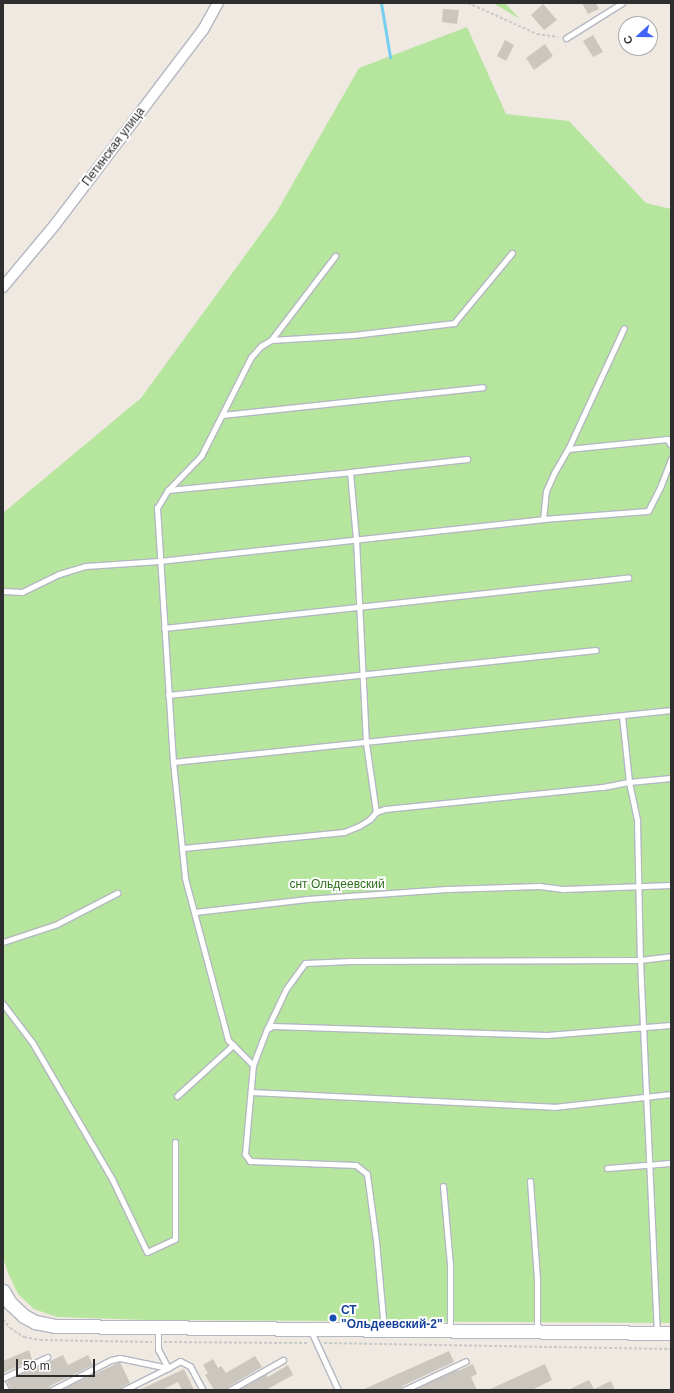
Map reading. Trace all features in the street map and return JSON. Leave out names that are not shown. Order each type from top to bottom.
[{"type":"street","name":"Петинская улица","points":[[3,287],[54,226],[203,30],[218,3]]},
{"type":"street","points":[[3,1291],[8,1305],[24,1316],[35,1322],[55,1326],[671,1333]]},
{"type":"lane","points":[[566,38],[622,3]]},
{"type":"lane","points":[[271,340],[353,335],[454,323],[512,253]]},
{"type":"lane","points":[[253,1065],[228,1040],[185,878],[173,762],[157,508],[168,490],[201,456],[251,357],[260,346],[271,340],[335,256]]},
{"type":"lane","points":[[543,519],[546,491],[554,473],[568,449],[624,328]]},
{"type":"lane","points":[[222,415],[483,387]]},
{"type":"lane","points":[[568,449],[667,439],[671,445]]},
{"type":"lane","points":[[168,490],[468,459]]},
{"type":"lane","points":[[3,591],[22,592],[59,574],[86,566],[160,561],[543,519],[648,511],[661,485],[671,459]]},
{"type":"lane","points":[[350,472],[356,539],[358,606],[366,743],[376,812]]},
{"type":"lane","points":[[164,628],[628,578]]},
{"type":"lane","points":[[168,695],[596,650]]},
{"type":"lane","points":[[173,762],[671,710]]},
{"type":"lane","points":[[622,716],[629,782],[637,821],[640,960],[646,1096],[651,1165],[657,1333]]},
{"type":"lane","points":[[183,848],[344,832],[370,820],[376,812],[385,809],[603,787],[629,782],[671,778]]},
{"type":"lane","points":[[195,912],[307,899],[447,889],[539,886],[562,889],[671,885]]},
{"type":"lane","points":[[3,942],[56,924],[117,893]]},
{"type":"lane","points":[[384,1330],[376,1241],[367,1174],[356,1165],[250,1161],[245,1154],[253,1065],[267,1029],[286,989],[305,963],[351,961],[640,960],[671,956]]},
{"type":"lane","points":[[3,1004],[32,1042],[112,1179],[147,1252],[175,1239],[175,1142]]},
{"type":"lane","points":[[267,1029],[273,1026],[547,1035],[671,1025]]},
{"type":"lane","points":[[177,1096],[233,1045]]},
{"type":"lane","points":[[251,1092],[554,1107],[671,1094]]},
{"type":"lane","points":[[607,1168],[671,1163]]},
{"type":"lane","points":[[530,1181],[537,1278],[537,1332]]},
{"type":"lane","points":[[443,1186],[450,1264],[450,1330]]},
{"type":"lane","points":[[158,1327],[158,1349],[168,1368]]},
{"type":"lane","points":[[310,1329],[338,1390]]},
{"type":"lane","points":[[3,1378],[47,1357]]},
{"type":"lane","points":[[52,1390],[111,1360],[120,1358],[168,1368]]},
{"type":"lane","points":[[230,1390],[283,1360]]},
{"type":"lane","points":[[124,1390],[180,1361],[190,1366],[202,1390]]},
{"type":"lane","points":[[404,1390],[466,1361]]},
{"type":"lane","points":[[3,1384],[6,1390]]},
{"type":"path","points":[[468,3],[537,34],[566,38]]},
{"type":"path","points":[[316,1343],[671,1349]]},
{"type":"green space","points":[[493,3],[505,3],[520,19]]},
{"type":"green space","name":"снт Ольдеевский","points":[[467,27],[506,114],[569,121],[646,203],[671,209],[671,1323],[147,1320],[57,1317],[34,1309],[18,1294],[8,1273],[3,1257],[3,513],[141,398],[276,213],[359,68]]},
{"type":"building","points":[[582,3],[596,3],[599,9],[588,14]]},
{"type":"building","points":[[543,4],[557,20],[544,30],[531,15]]},
{"type":"building","points":[[443,9],[459,10],[457,24],[442,22]]},
{"type":"building","points":[[593,35],[603,52],[593,57],[583,41]]},
{"type":"building","points":[[505,40],[514,45],[506,61],[497,56]]},
{"type":"building","points":[[545,44],[553,56],[534,70],[526,58]]},
{"type":"building","points":[[29,1350],[32,1360],[3,1373],[3,1361]]},
{"type":"building","points":[[449,1351],[454,1362],[402,1386],[400,1390],[362,1390]]},
{"type":"building","points":[[63,1355],[68,1365],[88,1355],[93,1365],[50,1386],[48,1390],[11,1390],[7,1381]]},
{"type":"building","points":[[255,1356],[262,1367],[228,1387],[226,1390],[214,1390],[205,1375],[208,1373],[203,1365],[213,1359],[218,1368],[221,1366],[226,1373]]},
{"type":"building","points":[[120,1362],[130,1383],[122,1387],[120,1390],[61,1390]]},
{"type":"building","points":[[473,1364],[477,1374],[471,1377],[477,1390],[413,1390],[457,1370],[458,1371]]},
{"type":"building","points":[[545,1364],[552,1380],[532,1390],[488,1390]]},
{"type":"building","points":[[288,1365],[293,1375],[266,1390],[238,1390],[266,1374],[268,1377]]},
{"type":"building","points":[[184,1369],[194,1390],[182,1390],[178,1382],[162,1390],[139,1390]]},
{"type":"building","points":[[589,1380],[594,1389],[611,1381],[615,1390],[568,1390]]},
{"type":"waterway","points":[[381,3],[390,57]]},
{"type":"place","name":"СТ \"Ольдеевский-2\"","points":[[333,1318]]}]
